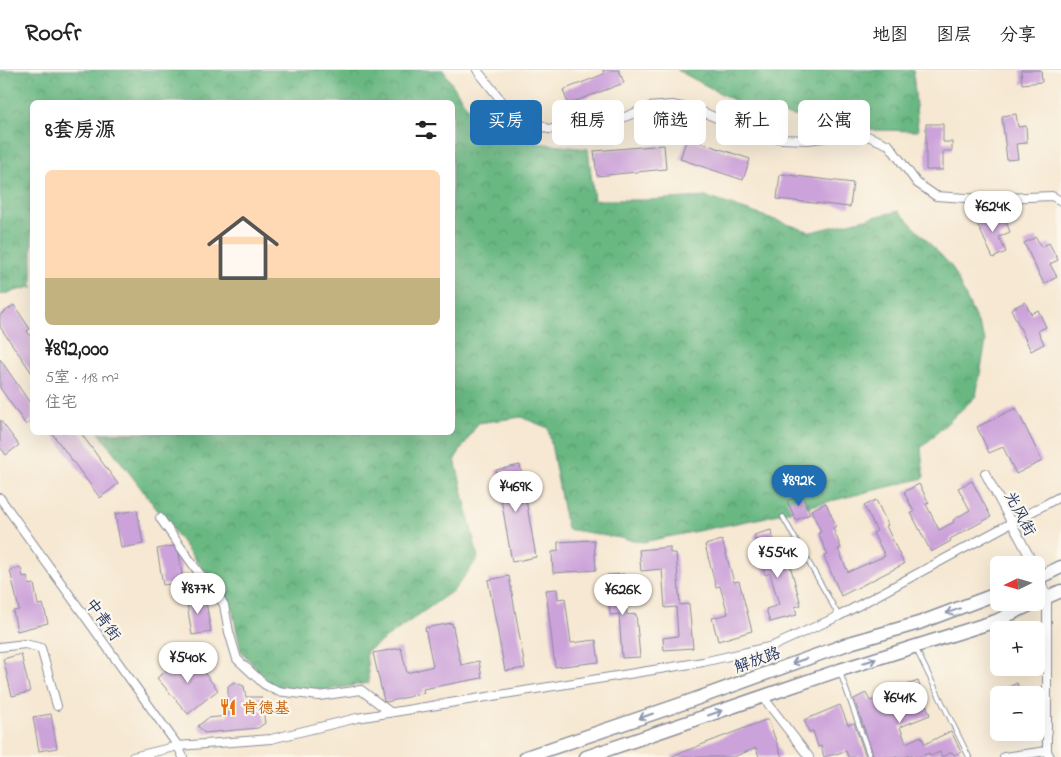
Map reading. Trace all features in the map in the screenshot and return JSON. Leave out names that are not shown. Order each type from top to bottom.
[{"type":"main road","points":[[1045,573],[1061,567]]},
{"type":"main road","points":[[1045,599],[1061,591]]},
{"type":"main road","name":"解放路","points":[[526,757],[690,701],[853,642],[919,623],[990,596]]},
{"type":"main road","points":[[586,757],[840,670],[996,621],[1018,611]]},
{"type":"street","points":[[477,70],[504,104],[548,128],[581,129],[608,124],[649,107],[672,105],[698,110],[750,132],[782,139],[808,140],[843,135],[865,135],[889,145],[917,183],[936,196],[981,199],[1052,196],[1061,201]]},
{"type":"street","name":"光风街","points":[[985,474],[1029,556]]},
{"type":"street","points":[[133,757],[178,746],[271,739],[357,718],[703,662],[773,646],[839,616],[1061,496]]},
{"type":"street","name":"中青街","points":[[0,498],[178,746],[183,757]]},
{"type":"street","points":[[160,518],[199,573],[215,590],[224,604],[229,632],[237,659],[264,684],[277,691],[319,696],[360,690],[390,712]]},
{"type":"street","points":[[1004,757],[1048,754],[1041,611]]},
{"type":"street","points":[[0,647],[25,644],[41,648],[56,706]]},
{"type":"street","points":[[764,697],[809,757]]},
{"type":"lane","points":[[783,517],[839,616]]},
{"type":"lane","points":[[915,647],[969,757]]},
{"type":"lane","points":[[840,670],[870,757]]},
{"type":"green space","points":[[0,70],[443,70],[470,111],[470,145],[542,144],[588,149],[594,200],[707,197],[811,232],[899,211],[952,267],[986,341],[976,396],[921,448],[924,478],[762,518],[643,542],[567,529],[548,428],[521,417],[478,423],[455,459],[478,558],[454,590],[366,652],[369,683],[327,690],[272,686],[241,651],[232,608],[101,435],[455,435],[455,100],[30,100],[30,287],[0,295]]},
{"type":"green space","points":[[677,70],[913,70],[918,131],[870,130],[870,100],[798,100],[798,117],[788,115],[788,100],[733,100]]},
{"type":"building","points":[[603,70],[619,70],[624,83],[579,100],[567,100],[563,90],[604,74]]},
{"type":"building","points":[[1021,70],[1041,70],[1042,82],[1022,84]]},
{"type":"building","points":[[1016,114],[1018,127],[1026,126],[1027,143],[1016,144],[1018,159],[1007,160],[1002,116]]},
{"type":"building","points":[[926,124],[943,124],[943,142],[952,142],[952,151],[943,151],[943,170],[926,170]]},
{"type":"building","points":[[706,144],[750,159],[743,180],[680,159],[685,145]]},
{"type":"building","points":[[664,145],[666,169],[597,176],[594,151]]},
{"type":"building","points":[[780,174],[853,183],[850,207],[777,199]]},
{"type":"building","points":[[987,211],[993,224],[1005,219],[1010,232],[999,237],[1006,252],[993,258],[974,217]]},
{"type":"building","points":[[1036,237],[1041,247],[1049,243],[1058,260],[1050,264],[1057,277],[1044,284],[1024,243]]},
{"type":"building","points":[[1025,302],[1031,314],[1038,310],[1046,327],[1038,331],[1044,344],[1031,351],[1011,309]]},
{"type":"building","points":[[14,305],[30,329],[27,331],[30,336],[30,370],[0,327],[0,315]]},
{"type":"building","points":[[0,359],[30,403],[30,422],[26,425],[0,388]]},
{"type":"building","points":[[1016,408],[1042,461],[1016,474],[1003,447],[989,453],[977,427]]},
{"type":"building","points":[[0,420],[19,445],[6,455],[0,447]]},
{"type":"building","points":[[53,435],[82,435],[118,484],[100,498]]},
{"type":"building","points":[[520,465],[536,557],[512,562],[496,470]]},
{"type":"building","points":[[972,481],[991,517],[950,539],[951,541],[931,552],[911,513],[914,512],[904,492],[919,484],[929,503],[926,504],[939,530],[970,510],[958,488]]},
{"type":"building","points":[[802,495],[810,514],[796,520],[787,501]]},
{"type":"building","points":[[876,500],[904,564],[841,596],[824,556],[828,555],[818,533],[821,532],[811,510],[826,503],[836,526],[833,528],[841,548],[838,549],[848,572],[885,556],[873,533],[877,531],[864,506]]},
{"type":"building","points":[[137,510],[143,544],[121,548],[115,514]]},
{"type":"building","points":[[771,530],[782,568],[790,565],[801,605],[795,607],[797,615],[770,622],[766,609],[779,605],[770,573],[765,575],[754,535]]},
{"type":"building","points":[[594,540],[596,570],[553,573],[552,552],[558,551],[558,542]]},
{"type":"building","points":[[722,540],[734,582],[739,581],[752,631],[718,641],[712,618],[728,614],[720,586],[716,587],[705,545]]},
{"type":"building","points":[[173,546],[179,554],[183,582],[163,585],[157,549]]},
{"type":"building","points":[[670,547],[670,553],[676,553],[680,605],[689,604],[693,648],[664,650],[663,638],[678,636],[676,607],[665,608],[662,569],[641,571],[639,550]]},
{"type":"building","points":[[21,568],[23,577],[27,576],[29,585],[34,584],[38,605],[43,604],[48,623],[17,631],[13,611],[19,610],[10,570]]},
{"type":"building","points":[[624,574],[627,615],[636,614],[640,657],[622,658],[619,614],[610,615],[607,575]]},
{"type":"building","points":[[509,576],[525,668],[505,671],[488,580]]},
{"type":"building","points":[[557,589],[558,599],[565,598],[571,643],[596,640],[599,662],[555,667],[546,590]]},
{"type":"building","points":[[205,595],[211,632],[192,635],[186,598]]},
{"type":"building","points":[[452,623],[461,665],[479,661],[482,678],[423,689],[424,693],[387,702],[384,701],[373,653],[401,648],[407,673],[433,666],[425,628]]},
{"type":"building","points":[[188,653],[218,690],[188,714],[157,678]]},
{"type":"building","points":[[21,654],[30,692],[12,696],[3,659]]},
{"type":"building","points":[[918,681],[930,715],[900,727],[906,743],[921,736],[925,744],[951,731],[961,752],[954,755],[952,752],[942,757],[940,752],[930,756],[929,753],[919,757],[913,757],[912,754],[906,757],[874,757],[854,699],[866,693],[870,701],[891,693],[890,691]]},
{"type":"building","points":[[234,682],[244,686],[246,697],[261,697],[265,723],[258,728],[204,733],[198,726],[208,718],[228,716],[228,686]]},
{"type":"building","points":[[840,705],[848,725],[854,723],[866,757],[848,757],[846,751],[824,757],[821,746],[818,747],[813,731],[809,732],[804,720]]},
{"type":"building","points":[[51,714],[57,748],[39,751],[33,717]]},
{"type":"building","points":[[768,719],[782,757],[759,757],[756,748],[733,757],[670,757]]},
{"type":"place","name":"肯德基","points":[[228,707]]}]
